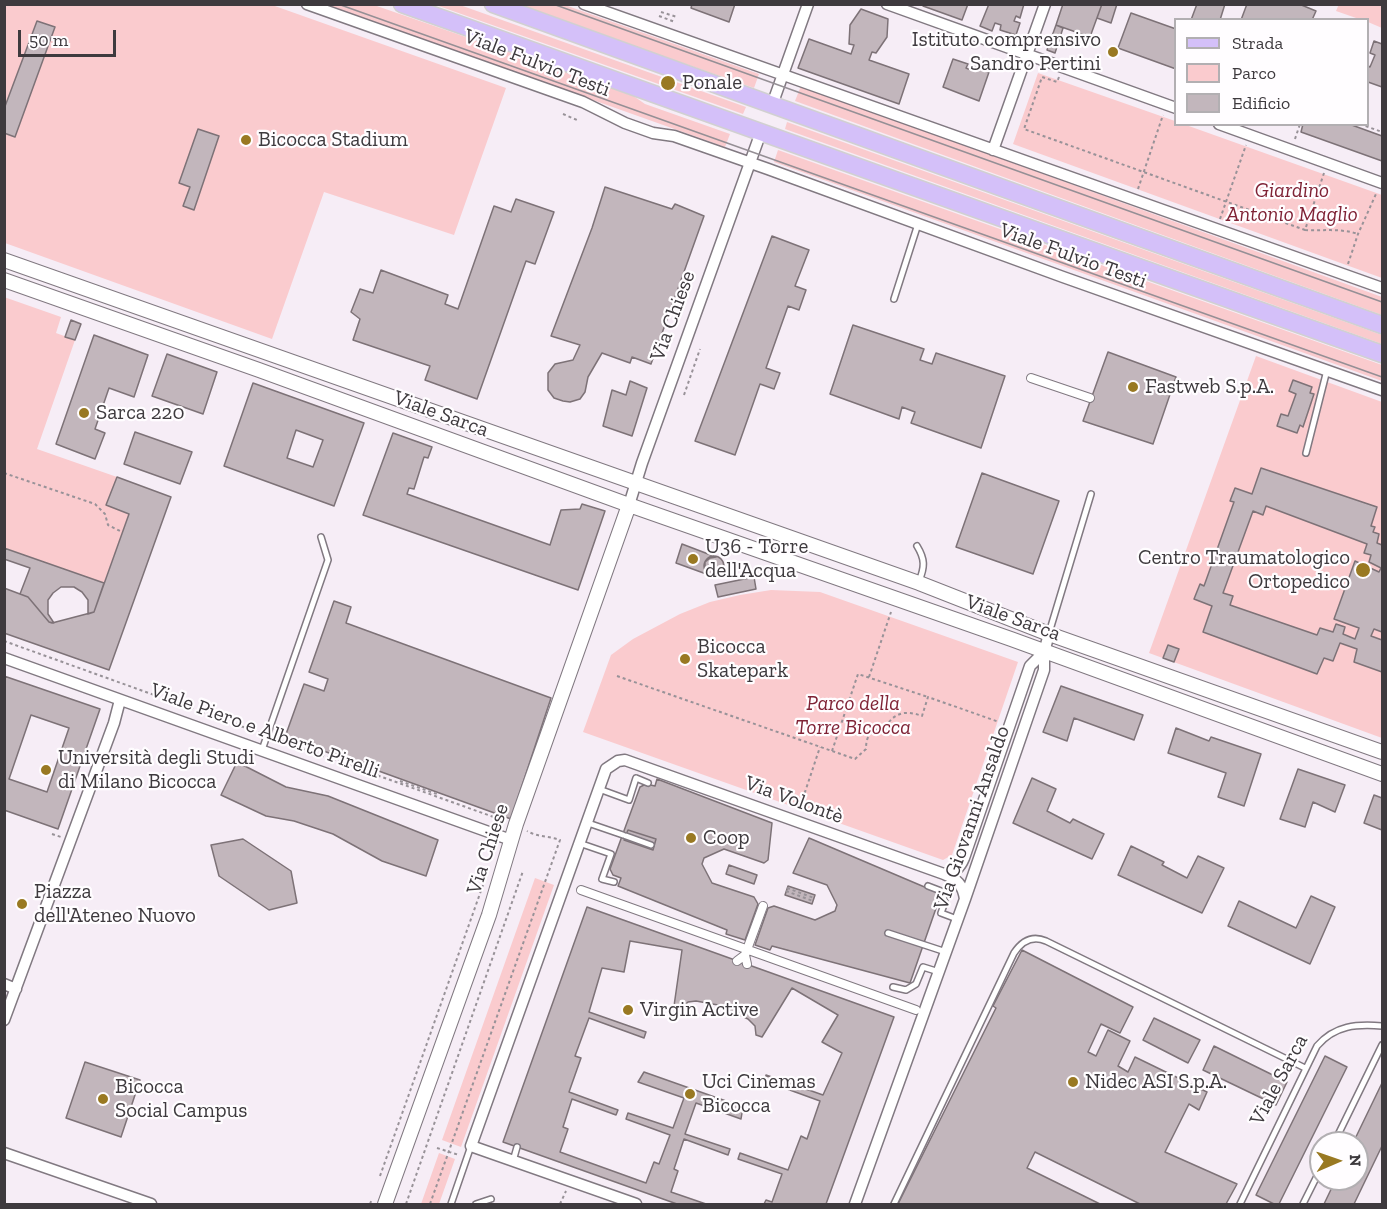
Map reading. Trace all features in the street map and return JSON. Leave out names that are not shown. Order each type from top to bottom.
[{"type":"main road","name":"Viale Fulvio Testi","points":[[402,4],[1383,354]]},
{"type":"main road","name":"Viale Fulvio Testi","points":[[494,4],[1383,325]]},
{"type":"main road","points":[[762,132],[772,105]]},
{"type":"street","name":"Viale Fulvio Testi","points":[[308,4],[583,102],[625,123],[653,133],[674,136],[1383,390]]},
{"type":"street","points":[[584,4],[1383,288]]},
{"type":"street","points":[[772,105],[808,4]]},
{"type":"street","points":[[887,4],[1174,107]]},
{"type":"street","points":[[993,150],[1045,4]]},
{"type":"street","points":[[1224,126],[1380,187]]},
{"type":"street","points":[[750,163],[762,132]]},
{"type":"street","name":"Via Chiese","points":[[636,483],[750,163]]},
{"type":"street","name":"Viale Sarca","points":[[4,260],[919,583],[1049,634],[1383,752]]},
{"type":"street","name":"Viale Sarca","points":[[4,280],[1383,774]]},
{"type":"street","points":[[1030,378],[1090,398]]},
{"type":"street","points":[[629,505],[636,483]]},
{"type":"street","name":"Via Chiese","points":[[385,1204],[489,915],[511,840],[629,505]]},
{"type":"street","points":[[1044,652],[1049,634]]},
{"type":"street","name":"Via Giovanni Ansaldo","points":[[944,874],[956,870],[964,858],[1030,666],[1044,652]]},
{"type":"street","name":"Via Giovanni Ansaldo","points":[[855,1204],[958,919],[1044,670],[1044,652]]},
{"type":"street","name":"Viale Piero e Alberto Pirelli","points":[[4,658],[511,840]]},
{"type":"street","points":[[4,1020],[8,1002],[16,989],[114,723],[120,700]]},
{"type":"street","name":"Via Volontè","points":[[598,788],[606,769],[618,761],[625,760],[944,874]]},
{"type":"street","points":[[598,788],[471,1146],[636,1204]]},
{"type":"street","points":[[944,874],[960,884],[964,890],[965,899]]},
{"type":"street","points":[[581,890],[746,953],[915,1010]]},
{"type":"street","points":[[747,964],[746,953],[763,906]]},
{"type":"street","points":[[737,961],[746,953]]},
{"type":"street","points":[[4,984],[16,989]]},
{"type":"street","points":[[4,1153],[151,1204]]},
{"type":"lane","points":[[894,299],[918,224]]},
{"type":"lane","points":[[238,363],[245,346]]},
{"type":"lane","points":[[1306,453],[1327,370]]},
{"type":"lane","points":[[1049,634],[1091,494]]},
{"type":"lane","points":[[262,750],[328,560],[321,537]]},
{"type":"lane","points":[[916,546],[924,556],[924,570],[919,583]]},
{"type":"lane","points":[[598,788],[629,800],[636,778],[648,783]]},
{"type":"lane","points":[[586,822],[651,845]]},
{"type":"lane","points":[[579,843],[611,854],[602,879],[614,882]]},
{"type":"lane","points":[[928,886],[941,891],[945,902],[941,913],[958,919]]},
{"type":"lane","points":[[888,933],[946,952]]},
{"type":"lane","points":[[894,1204],[1014,953],[1023,942],[1029,939],[1046,941],[1305,1068]]},
{"type":"lane","points":[[893,987],[906,990],[916,984],[923,967],[939,972]]},
{"type":"lane","name":"Viale Sarca","points":[[1240,1204],[1317,1046],[1334,1031],[1349,1026],[1383,1026]]},
{"type":"lane","points":[[1340,1131],[1383,1045]]},
{"type":"lane","points":[[451,1204],[471,1146]]},
{"type":"lane","points":[[513,1161],[517,1147]]},
{"type":"lane","points":[[476,1204],[492,1199]]},
{"type":"path","points":[[661,12],[677,18]]},
{"type":"path","points":[[659,16],[675,21]]},
{"type":"path","points":[[1059,77],[1057,82],[1042,77],[1024,129],[1305,230],[1343,229],[1358,234]]},
{"type":"path","points":[[563,114],[577,120]]},
{"type":"path","points":[[1134,200],[1163,115]]},
{"type":"path","points":[[1294,141],[1299,126]]},
{"type":"path","points":[[1366,126],[1383,132]]},
{"type":"path","points":[[1216,229],[1246,145]]},
{"type":"path","points":[[1305,230],[1324,173]]},
{"type":"path","points":[[1347,269],[1358,234],[1380,187]]},
{"type":"path","points":[[684,395],[700,349]]},
{"type":"path","points":[[4,472],[95,504],[105,514],[108,525],[122,532]]},
{"type":"path","points":[[869,678],[891,612]]},
{"type":"path","points":[[4,641],[506,821]]},
{"type":"path","points":[[832,751],[858,674],[1010,726]]},
{"type":"path","points":[[617,676],[855,759],[866,749],[869,733],[885,728],[889,721],[903,712],[922,716],[928,697]]},
{"type":"path","points":[[795,821],[820,747]]},
{"type":"path","points":[[400,781],[438,794]]},
{"type":"path","points":[[52,834],[61,838]]},
{"type":"path","points":[[430,1204],[561,840],[547,835],[536,836]]},
{"type":"path","points":[[406,1204],[523,871]]},
{"type":"path","points":[[377,1184],[484,880]]},
{"type":"path","points":[[786,890],[814,899]]},
{"type":"path","points":[[437,1148],[459,1155]]},
{"type":"path","points":[[560,1204],[566,1191]]},
{"type":"path","points":[[370,1204],[373,1194]]},
{"type":"green space","points":[[1339,4],[1382,5],[1382,28],[1369,22],[1369,18],[1356,18],[1336,11]]},
{"type":"green space","name":"Bicocca Stadium","points":[[5,5],[272,5],[506,88],[454,235],[324,192],[272,339],[5,243]]},
{"type":"green space","points":[[326,5],[374,5],[632,95],[645,104],[730,134],[725,147]]},
{"type":"green space","points":[[436,5],[460,5],[746,107],[743,114]]},
{"type":"green space","points":[[518,5],[565,5],[759,74],[754,88]]},
{"type":"green space","name":"Giardino Antonio Maglio","points":[[1038,73],[1174,121],[1174,126],[1189,126],[1382,195],[1382,278],[1013,144]]},
{"type":"green space","points":[[801,86],[1382,297],[1382,315],[795,101]]},
{"type":"green space","points":[[787,122],[1382,335],[1382,344],[785,129]]},
{"type":"green space","points":[[778,150],[1382,365],[1382,381],[774,162]]},
{"type":"green space","points":[[4,297],[61,317],[56,333],[75,340],[37,449],[117,477],[106,505],[129,514],[104,583],[5,548]]},
{"type":"green space","points":[[1256,356],[1382,402],[1382,738],[1149,653]]},
{"type":"green space","name":"Parco della Torre Bicocca","points":[[771,590],[820,592],[1018,662],[952,855],[943,860],[583,732],[611,655],[633,639],[680,614],[710,602]]},
{"type":"green space","points":[[535,878],[554,885],[461,1147],[442,1140]]},
{"type":"green space","points":[[439,1153],[455,1159],[439,1204],[421,1204]]},
{"type":"building","points":[[692,4],[735,4],[729,22],[691,8]]},
{"type":"building","points":[[924,4],[968,4],[962,20],[923,6]]},
{"type":"building","points":[[989,4],[1024,4],[1020,18],[1016,16],[1014,21],[1020,23],[1016,35],[1000,30],[1001,25],[995,23],[992,31],[980,26]]},
{"type":"building","points":[[1063,4],[1102,4],[1090,37],[1056,25]]},
{"type":"building","points":[[1102,4],[1117,4],[1111,23],[1097,18]]},
{"type":"building","points":[[1197,4],[1225,4],[1221,18],[1192,18]]},
{"type":"building","points":[[1247,4],[1299,4],[1316,11],[1313,18],[1242,18]]},
{"type":"building","points":[[861,9],[888,19],[887,37],[876,53],[872,52],[869,60],[909,74],[899,104],[798,68],[809,39],[851,54],[854,45],[849,44],[850,25]]},
{"type":"building","points":[[1131,13],[1174,28],[1174,68],[1118,48]]},
{"type":"building","points":[[37,21],[55,27],[15,137],[4,133],[4,109]]},
{"type":"building","points":[[1056,25],[1063,28],[1055,53],[1047,50]]},
{"type":"building","points":[[1374,41],[1382,44],[1382,87],[1369,82],[1369,66],[1375,55],[1370,53]]},
{"type":"building","points":[[953,59],[968,64],[966,68],[973,71],[974,66],[989,72],[979,101],[943,87]]},
{"type":"building","points":[[1302,126],[1354,126],[1382,136],[1382,161],[1301,132]]},
{"type":"building","points":[[198,129],[219,136],[194,210],[183,206],[190,187],[179,183]]},
{"type":"building","points":[[605,187],[672,209],[675,204],[704,216],[651,364],[632,357],[630,363],[602,353],[588,377],[585,392],[580,399],[570,402],[563,401],[554,398],[548,390],[548,373],[555,364],[573,360],[580,345],[551,336]]},
{"type":"building","points":[[516,199],[554,212],[535,264],[526,261],[477,399],[425,380],[430,366],[353,340],[360,319],[351,312],[360,289],[373,293],[381,270],[448,295],[445,304],[458,309],[494,206],[511,212]]},
{"type":"building","points":[[772,236],[809,250],[795,286],[806,290],[799,310],[788,306],[766,368],[780,373],[774,389],[760,384],[735,455],[695,441]]},
{"type":"building","points":[[71,320],[81,324],[75,340],[65,337]]},
{"type":"building","points":[[853,325],[924,349],[920,360],[932,364],[936,353],[1005,376],[981,448],[911,423],[915,412],[902,407],[899,419],[830,394]]},
{"type":"building","name":"Sarca 220","points":[[94,335],[148,355],[134,397],[109,388],[95,429],[105,433],[95,459],[56,444]]},
{"type":"building","name":"Fastweb S.p.A.","points":[[1108,352],[1176,377],[1153,444],[1083,421]]},
{"type":"building","points":[[167,354],[217,372],[203,414],[152,396]]},
{"type":"building","points":[[1293,380],[1312,387],[1310,393],[1314,394],[1303,427],[1300,425],[1297,433],[1277,426],[1281,414],[1288,416],[1296,394],[1289,391]]},
{"type":"building","points":[[630,381],[647,388],[632,436],[603,426],[612,390],[626,395]]},
{"type":"building","points":[[253,383],[364,423],[334,506],[224,466]],"holes":[[[296,430],[323,440],[313,467],[287,458]]]},
{"type":"building","points":[[135,432],[192,452],[180,484],[124,464]]},
{"type":"building","points":[[393,433],[432,447],[428,458],[424,457],[414,489],[409,488],[407,494],[550,545],[561,510],[580,509],[582,504],[605,511],[578,590],[363,515]]},
{"type":"building","name":"Centro Traumatologico Ortopedico","points":[[1261,468],[1377,507],[1371,526],[1375,527],[1373,532],[1379,534],[1377,543],[1382,545],[1382,632],[1374,629],[1371,636],[1382,640],[1382,672],[1354,662],[1357,649],[1340,643],[1333,661],[1324,658],[1317,674],[1203,632],[1212,606],[1194,599],[1200,584],[1204,586],[1234,502],[1230,501],[1235,488],[1252,494]],"holes":[[[1266,506],[1367,544],[1364,553],[1371,555],[1369,562],[1381,568],[1379,572],[1355,561],[1334,619],[1359,628],[1355,639],[1343,634],[1345,627],[1336,624],[1333,632],[1320,628],[1317,635],[1230,605],[1233,596],[1223,593],[1253,511],[1263,515]]]},
{"type":"building","points":[[982,473],[1059,501],[1033,574],[956,547]]},
{"type":"building","points":[[117,477],[171,497],[109,670],[4,633],[4,588],[28,597],[52,623],[94,612],[129,514],[106,505]]},
{"type":"building","name":"U36 - Torre dell'Acqua","points":[[682,544],[716,557],[705,562],[705,569],[709,575],[676,563]]},
{"type":"building","points":[[4,548],[104,583],[94,612],[88,614],[88,600],[82,592],[74,587],[61,587],[48,600],[48,614],[54,623],[49,622],[28,597],[20,594],[30,568],[4,559]]},
{"type":"building","points":[[714,556],[721,559],[724,566],[721,573],[714,576],[707,573],[704,566],[707,559]]},
{"type":"building","points":[[754,577],[756,589],[718,597],[715,585]]},
{"type":"building","points":[[334,601],[351,607],[346,623],[551,698],[511,819],[285,737],[304,684],[324,691],[328,679],[309,672]]},
{"type":"building","points":[[1168,645],[1179,649],[1174,662],[1163,658]]},
{"type":"building","points":[[4,676],[100,709],[58,829],[4,810]],"holes":[[[31,715],[69,728],[47,792],[9,779]]]},
{"type":"building","points":[[1061,686],[1143,715],[1134,740],[1074,718],[1067,741],[1043,732]]},
{"type":"building","points":[[1176,728],[1209,741],[1211,737],[1261,754],[1244,806],[1218,797],[1226,773],[1168,753]]},
{"type":"building","points":[[237,762],[286,787],[328,796],[438,840],[426,876],[382,861],[333,834],[294,821],[266,816],[221,795]]},
{"type":"building","points":[[1298,769],[1345,785],[1335,812],[1313,802],[1305,827],[1280,819]]},
{"type":"building","points":[[1032,778],[1056,789],[1047,811],[1070,823],[1073,819],[1104,834],[1092,859],[1013,823]]},
{"type":"building","points":[[657,779],[772,823],[768,860],[764,863],[724,849],[704,858],[702,864],[712,883],[754,897],[758,904],[745,940],[726,934],[727,930],[618,886],[621,878],[613,875],[610,869],[640,787],[646,784],[655,786]],"holes":[[[628,830],[656,839],[653,850],[624,840]]]},
{"type":"building","points":[[1374,795],[1382,798],[1382,830],[1364,823]]},
{"type":"building","points":[[628,830],[656,839],[653,850],[624,840]]},
{"type":"building","points":[[809,838],[941,894],[910,983],[772,946],[770,950],[755,945],[768,908],[774,906],[815,920],[835,911],[837,905],[827,885],[793,873]]},
{"type":"building","points":[[243,839],[291,871],[297,903],[269,910],[219,876],[211,845]]},
{"type":"building","points":[[1131,846],[1164,862],[1162,865],[1187,878],[1198,856],[1224,868],[1202,913],[1118,875]]},
{"type":"building","points":[[729,865],[757,875],[754,884],[726,874]]},
{"type":"building","points":[[788,886],[815,895],[812,904],[785,895]]},
{"type":"building","points":[[1311,896],[1335,907],[1310,964],[1228,926],[1239,901],[1296,928]]},
{"type":"building","points":[[587,907],[894,1017],[826,1204],[677,1204],[503,1142]]},
{"type":"building","points":[[630,941],[682,950],[674,1006],[681,1009],[688,1002],[696,1001],[718,1005],[748,1019],[755,1026],[756,1035],[762,1037],[792,988],[838,1015],[822,1042],[842,1053],[823,1095],[766,1075],[765,1081],[820,1101],[807,1139],[801,1136],[788,1170],[740,1153],[738,1159],[782,1174],[772,1202],[766,1200],[764,1204],[706,1204],[671,1192],[678,1171],[674,1169],[684,1139],[728,1155],[730,1149],[685,1134],[696,1103],[741,1119],[743,1107],[644,1072],[638,1082],[684,1098],[673,1128],[628,1113],[626,1119],[670,1135],[659,1164],[654,1162],[646,1183],[560,1152],[568,1129],[563,1127],[572,1099],[616,1115],[618,1110],[569,1092],[581,1058],[575,1056],[589,1018],[644,1038],[646,1032],[589,1012],[602,968],[624,972]]},
{"type":"building","name":"Nidec ASI S.p.A.","points":[[1022,950],[1133,1007],[1120,1033],[1101,1024],[1088,1052],[1096,1056],[1108,1030],[1130,1041],[1118,1066],[1128,1072],[1135,1057],[1207,1092],[1199,1110],[1189,1104],[1165,1152],[1237,1184],[1226,1204],[1140,1204],[1035,1152],[1027,1168],[1100,1204],[898,1204],[996,1008],[993,1006]]},
{"type":"building","points":[[1154,1018],[1200,1040],[1188,1063],[1143,1040]]},
{"type":"building","points":[[1214,1046],[1287,1082],[1276,1105],[1203,1070]]},
{"type":"building","points":[[1325,1056],[1347,1067],[1315,1131],[1309,1131],[1309,1144],[1279,1204],[1274,1204],[1256,1195]]},
{"type":"building","name":"Bicocca Social Campus","points":[[85,1062],[140,1080],[121,1137],[66,1118]]},
{"type":"building","points":[[1382,1083],[1382,1146],[1369,1173],[1369,1131],[1359,1131]]},
{"type":"building","points":[[1330,1191],[1360,1191],[1354,1204],[1324,1204]]},
{"type":"tram line","points":[[338,4],[1382,377]]},
{"type":"tram line","points":[[553,4],[1382,302]]},
{"type":"place","name":"Istituto comprensivo Sandro Pertini","points":[[1113,52]]},
{"type":"place","name":"Ponale","points":[[668,83]]},
{"type":"place","name":"Bicocca Stadium","points":[[246,140]]},
{"type":"place","name":"Fastweb S.p.A.","points":[[1133,387]]},
{"type":"place","name":"Sarca 220","points":[[84,413]]},
{"type":"place","name":"U36 - Torre dell'Acqua","points":[[693,559]]},
{"type":"place","name":"Centro Traumatologico Ortopedico","points":[[1363,570]]},
{"type":"place","name":"Bicocca Skatepark","points":[[685,659]]},
{"type":"place","name":"Università degli Studi di Milano Bicocca","points":[[46,770]]},
{"type":"place","name":"Coop","points":[[691,838]]},
{"type":"place","name":"Piazza dell'Ateneo Nuovo","points":[[22,904]]},
{"type":"place","name":"Virgin Active","points":[[628,1010]]},
{"type":"place","name":"Nidec ASI S.p.A.","points":[[1073,1082]]},
{"type":"place","name":"Uci Cinemas Bicocca","points":[[690,1094]]},
{"type":"place","name":"Bicocca Social Campus","points":[[103,1099]]}]
